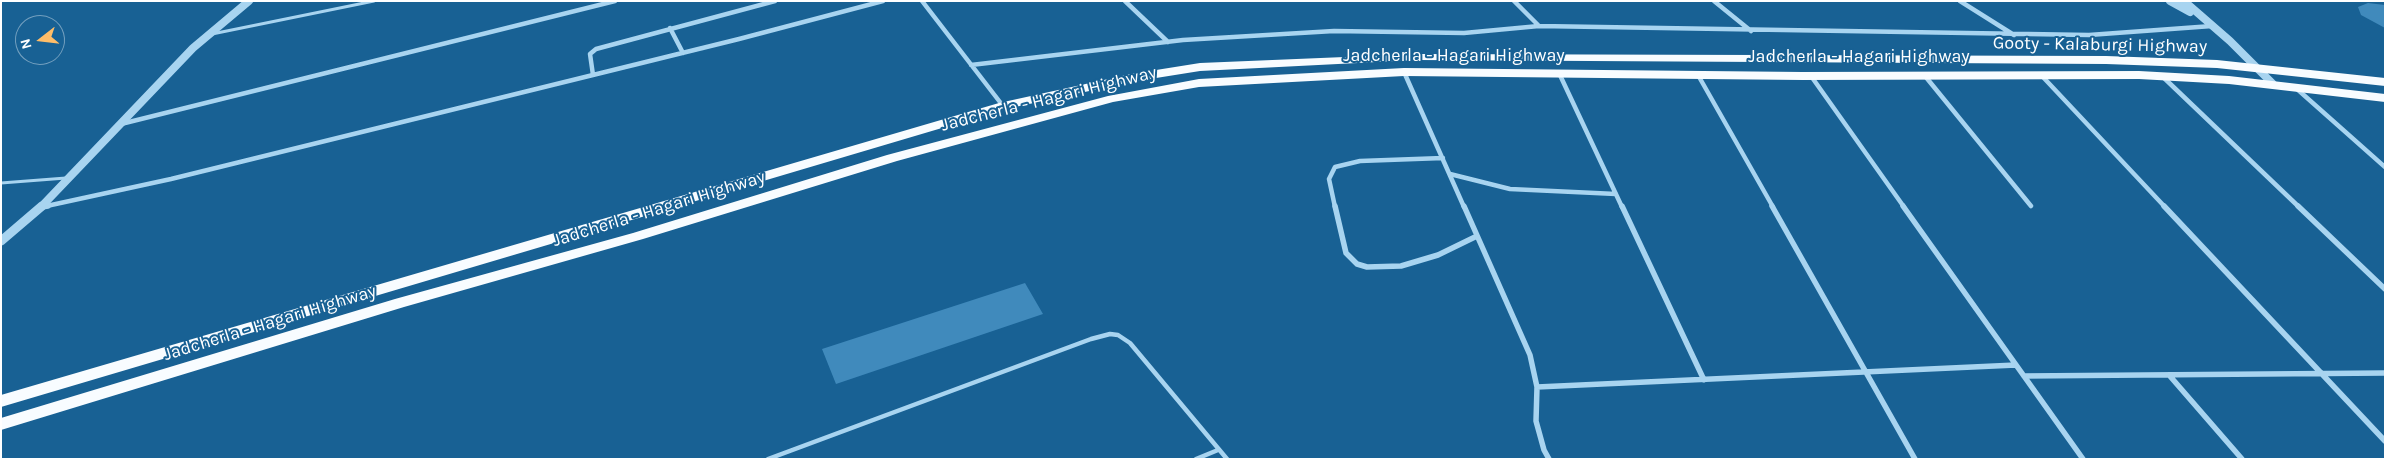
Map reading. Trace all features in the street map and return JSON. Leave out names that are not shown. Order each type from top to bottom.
[{"type":"highway","name":"Gooty - Kalaburgi Highway","points":[[1,401],[1003,106],[1131,78],[1200,67],[1418,57],[2106,60],[2217,64],[2385,82]]},
{"type":"highway","name":"Jadcherla - Hagari Highway","points":[[1,424],[400,303],[638,236],[892,158],[1103,101],[1199,82],[1404,72],[1811,76],[2163,76],[2273,84],[2385,98]]},
{"type":"street","points":[[1,241],[41,207],[193,48],[249,1]]},
{"type":"street","points":[[119,124],[615,1]]},
{"type":"street","points":[[593,76],[590,54],[593,50],[775,1]]},
{"type":"street","points":[[41,207],[171,179],[593,76],[883,1]]},
{"type":"street","points":[[922,1],[1003,106]]},
{"type":"street","points":[[1125,1],[1168,42]]},
{"type":"street","points":[[1514,1],[1539,26]]},
{"type":"street","points":[[1714,1],[1751,31]]},
{"type":"street","points":[[1960,1],[2014,35]]},
{"type":"street","points":[[2170,1],[2212,26],[2273,84]]},
{"type":"street","points":[[2184,1],[2199,17]]},
{"type":"street","points":[[971,65],[1168,42],[1334,32],[1464,33],[1539,26],[1751,31],[2088,35],[2212,26]]},
{"type":"street","points":[[670,28],[683,53]]},
{"type":"street","points":[[1404,72],[1530,355],[1537,386],[1536,421],[1544,450],[1549,459]]},
{"type":"street","points":[[1559,73],[1704,380]]},
{"type":"street","points":[[1698,75],[1915,459]]},
{"type":"street","points":[[1811,76],[2083,459]]},
{"type":"street","points":[[1926,76],[2031,206]]},
{"type":"street","points":[[2042,76],[2385,441]]},
{"type":"street","points":[[2163,76],[2385,289]]},
{"type":"street","points":[[2295,87],[2385,167]]},
{"type":"street","points":[[1443,158],[1360,161],[1335,167],[1329,179],[1346,254],[1357,264],[1367,267],[1401,266],[1438,255],[1477,236]]},
{"type":"street","points":[[1450,174],[1510,189],[1616,194]]},
{"type":"street","points":[[1537,386],[2016,365]]},
{"type":"street","points":[[2024,376],[2385,373]]},
{"type":"street","points":[[2169,375],[2242,459]]},
{"type":"lane","points":[[209,35],[374,1]]},
{"type":"lane","points":[[1,182],[67,178]]},
{"type":"lane","points":[[768,459],[1096,337],[1110,334],[1118,334],[1130,343],[1227,459]]},
{"type":"lane","points":[[1196,459],[1218,450]]},
{"type":"building","points":[[2368,3],[2385,5],[2385,28],[2361,15],[2358,7]]},
{"type":"building","points":[[1025,283],[1043,314],[836,384],[822,349]]}]
